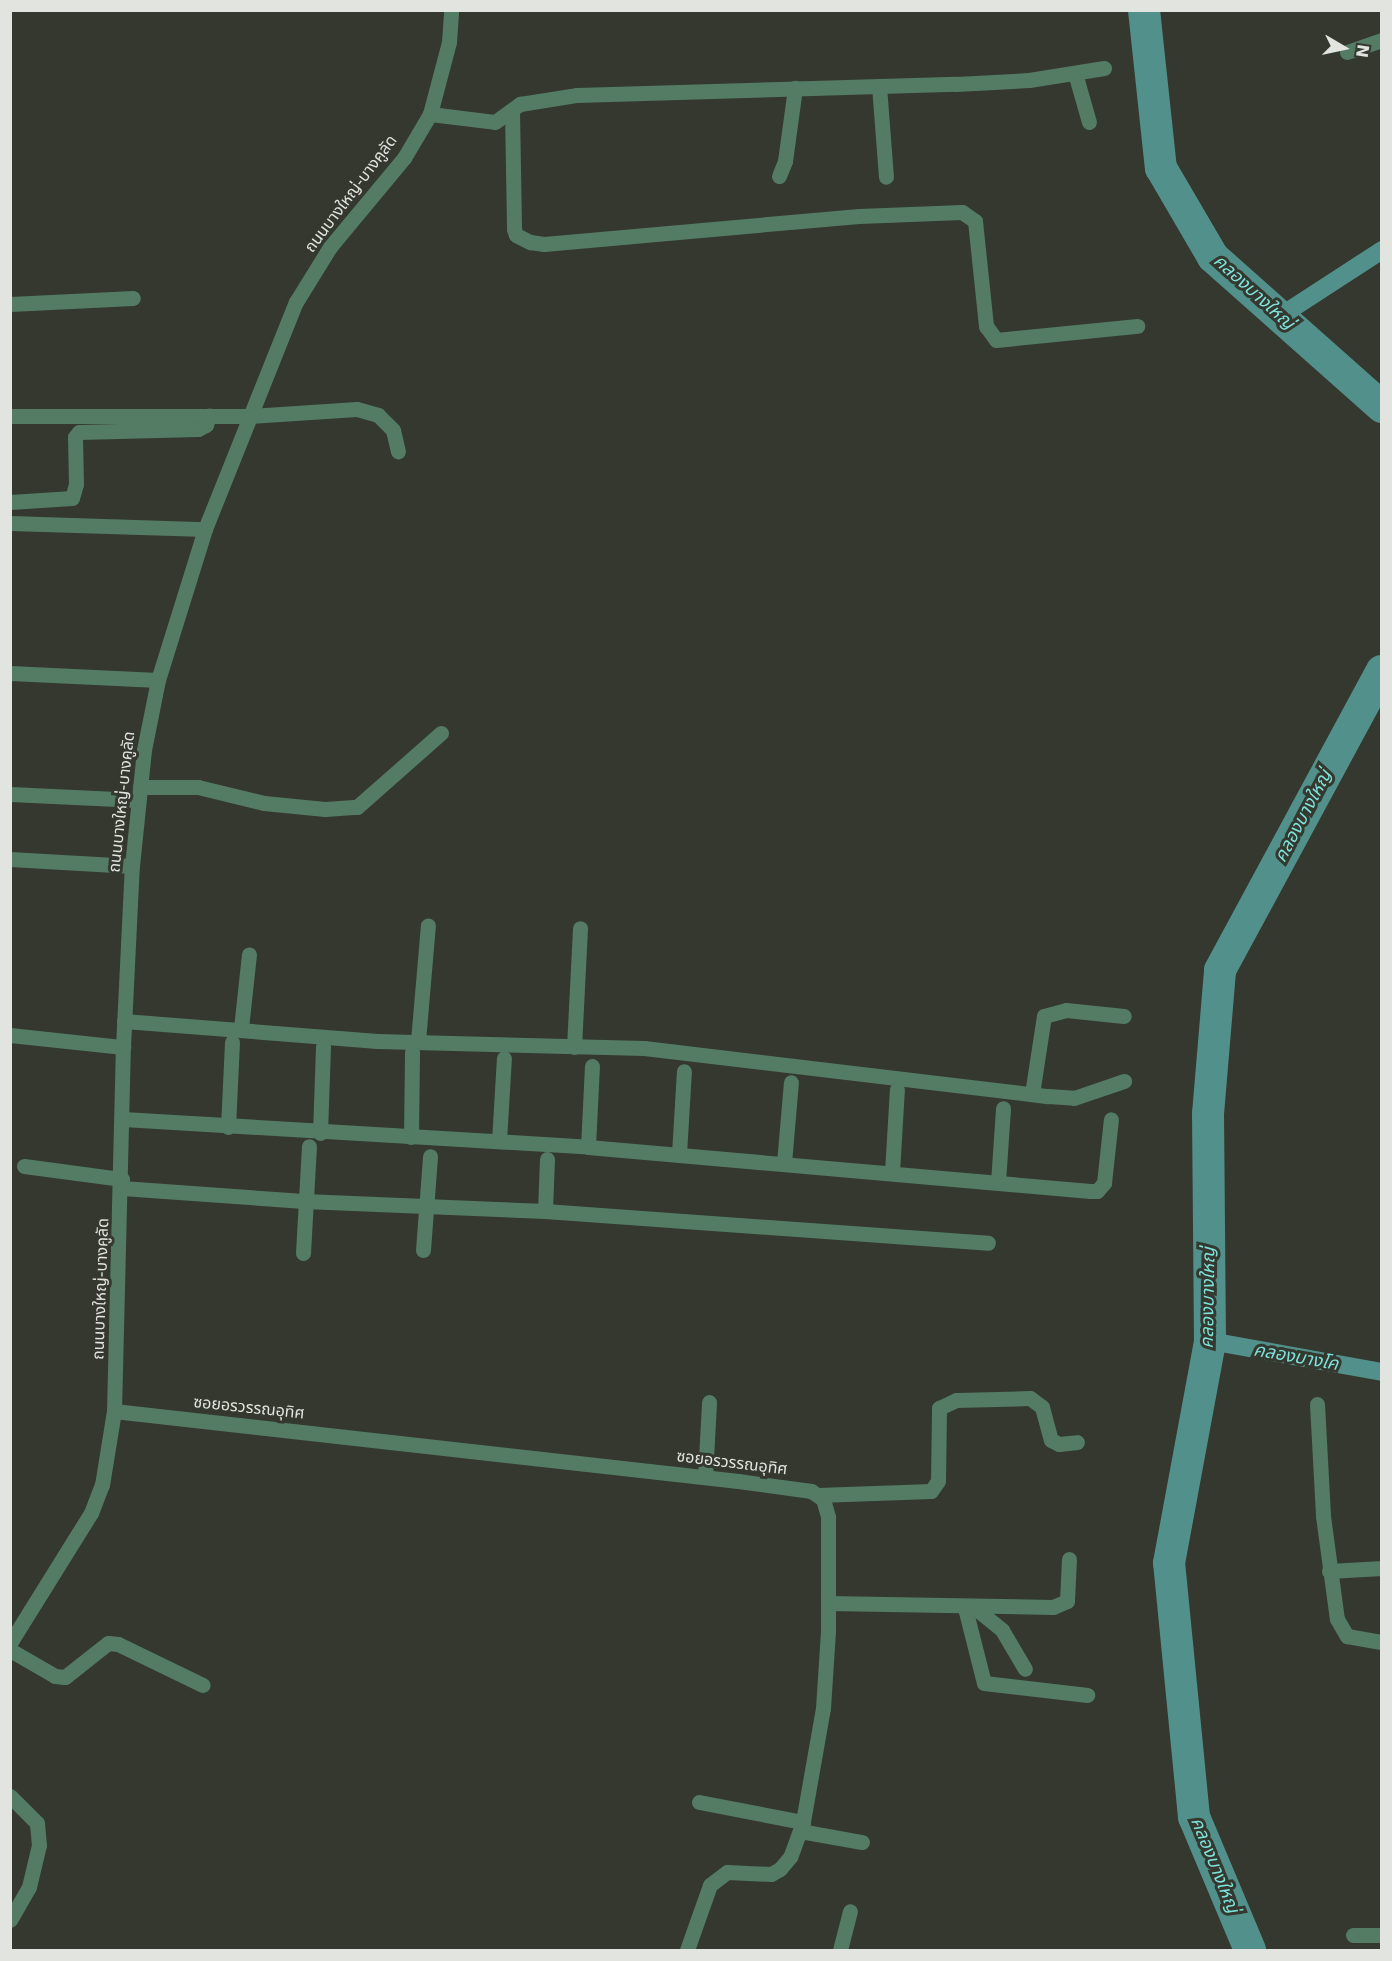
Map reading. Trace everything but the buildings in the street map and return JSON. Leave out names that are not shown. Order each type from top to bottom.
[{"type":"street","name":"ถนนบางใหญ่-บางคูลัด","points":[[10,1643],[91,1513],[102,1485],[114,1411],[122,1183],[123,1047],[132,866],[139,794],[158,680],[206,529],[296,302],[330,247],[404,158],[430,114],[449,42],[451,10]]},
{"type":"street","points":[[1347,51],[1382,40]]},
{"type":"street","points":[[430,114],[495,122],[520,104],[577,94],[1029,80],[1104,69]]},
{"type":"street","points":[[1075,73],[1089,122]]},
{"type":"street","points":[[879,86],[886,177]]},
{"type":"street","points":[[779,176],[785,161],[795,88]]},
{"type":"street","points":[[512,111],[514,229],[516,235],[530,242],[544,244],[859,216],[962,212],[975,221],[986,326],[996,340],[1137,326]]},
{"type":"street","points":[[10,304],[133,298]]},
{"type":"street","points":[[10,416],[250,416],[357,409],[378,415],[393,430],[398,451]]},
{"type":"street","points":[[10,502],[72,498],[76,484],[75,437],[79,432],[198,429],[206,425],[209,415]]},
{"type":"street","points":[[10,523],[206,529]]},
{"type":"street","points":[[10,673],[158,680]]},
{"type":"street","points":[[10,794],[139,794],[198,787],[264,802],[325,809],[357,807],[441,734]]},
{"type":"street","points":[[10,859],[132,866]]},
{"type":"street","points":[[411,1137],[415,1047],[428,925]]},
{"type":"street","points":[[574,1047],[580,928]]},
{"type":"street","points":[[241,1028],[249,954]]},
{"type":"street","points":[[1032,1094],[1044,1016],[1066,1010],[1124,1016]]},
{"type":"street","points":[[124,1021],[241,1028],[415,1047],[644,1048],[1074,1098],[1124,1081]]},
{"type":"street","points":[[10,1035],[123,1047]]},
{"type":"street","points":[[228,1127],[232,1042]]},
{"type":"street","points":[[320,1132],[323,1046]]},
{"type":"street","points":[[499,1141],[504,1058]]},
{"type":"street","points":[[588,1147],[592,1066]]},
{"type":"street","points":[[679,1154],[684,1071]]},
{"type":"street","points":[[784,1163],[791,1083]]},
{"type":"street","points":[[892,1172],[897,1089]]},
{"type":"street","points":[[998,1182],[1003,1108]]},
{"type":"street","points":[[123,1119],[588,1147],[1097,1191],[1104,1183],[1111,1119]]},
{"type":"street","points":[[303,1252],[304,1202],[309,1146]]},
{"type":"street","points":[[423,1250],[430,1156]]},
{"type":"street","points":[[546,1211],[548,1159]]},
{"type":"street","points":[[24,1166],[122,1183],[304,1202],[546,1211],[988,1243]]},
{"type":"street","name":"ซอยอรวรรณอุทิศ","points":[[114,1411],[705,1477],[818,1495],[931,1491],[938,1481],[939,1408],[950,1401],[1030,1398],[1042,1407],[1051,1440],[1059,1443],[1077,1442]]},
{"type":"street","points":[[705,1477],[709,1402]]},
{"type":"street","points":[[1317,1404],[1329,1571],[1341,1630],[1355,1640],[1382,1642]]},
{"type":"street","points":[[687,1950],[710,1885],[718,1876],[727,1872],[771,1874],[780,1869],[790,1857],[802,1826],[823,1708],[828,1603],[828,1517],[818,1495]]},
{"type":"street","points":[[828,1603],[970,1608],[1062,1604],[1068,1592],[1069,1559]]},
{"type":"street","points":[[1329,1571],[1382,1568]]},
{"type":"street","points":[[970,1608],[1002,1629],[1025,1668]]},
{"type":"street","points":[[970,1608],[984,1683],[1087,1695]]},
{"type":"street","points":[[10,1650],[55,1676],[65,1677],[108,1643],[118,1644],[203,1685]]},
{"type":"street","points":[[10,1796],[37,1823],[39,1845],[29,1887],[10,1920]]},
{"type":"street","points":[[699,1802],[862,1842]]},
{"type":"street","points":[[840,1950],[850,1911]]},
{"type":"street","points":[[1353,1935],[1382,1935]]},
{"type":"waterway","name":"คลองบางใหญ่","points":[[1144,10],[1161,168],[1213,257],[1382,407]]},
{"type":"waterway","points":[[1279,317],[1382,250]]},
{"type":"waterway","name":"คลองบางใหญ่","points":[[1250,1950],[1194,1817],[1169,1563],[1210,1341],[1208,1114],[1220,970],[1382,671]]},
{"type":"waterway","name":"คลองบางโค","points":[[1210,1341],[1382,1372]]}]
